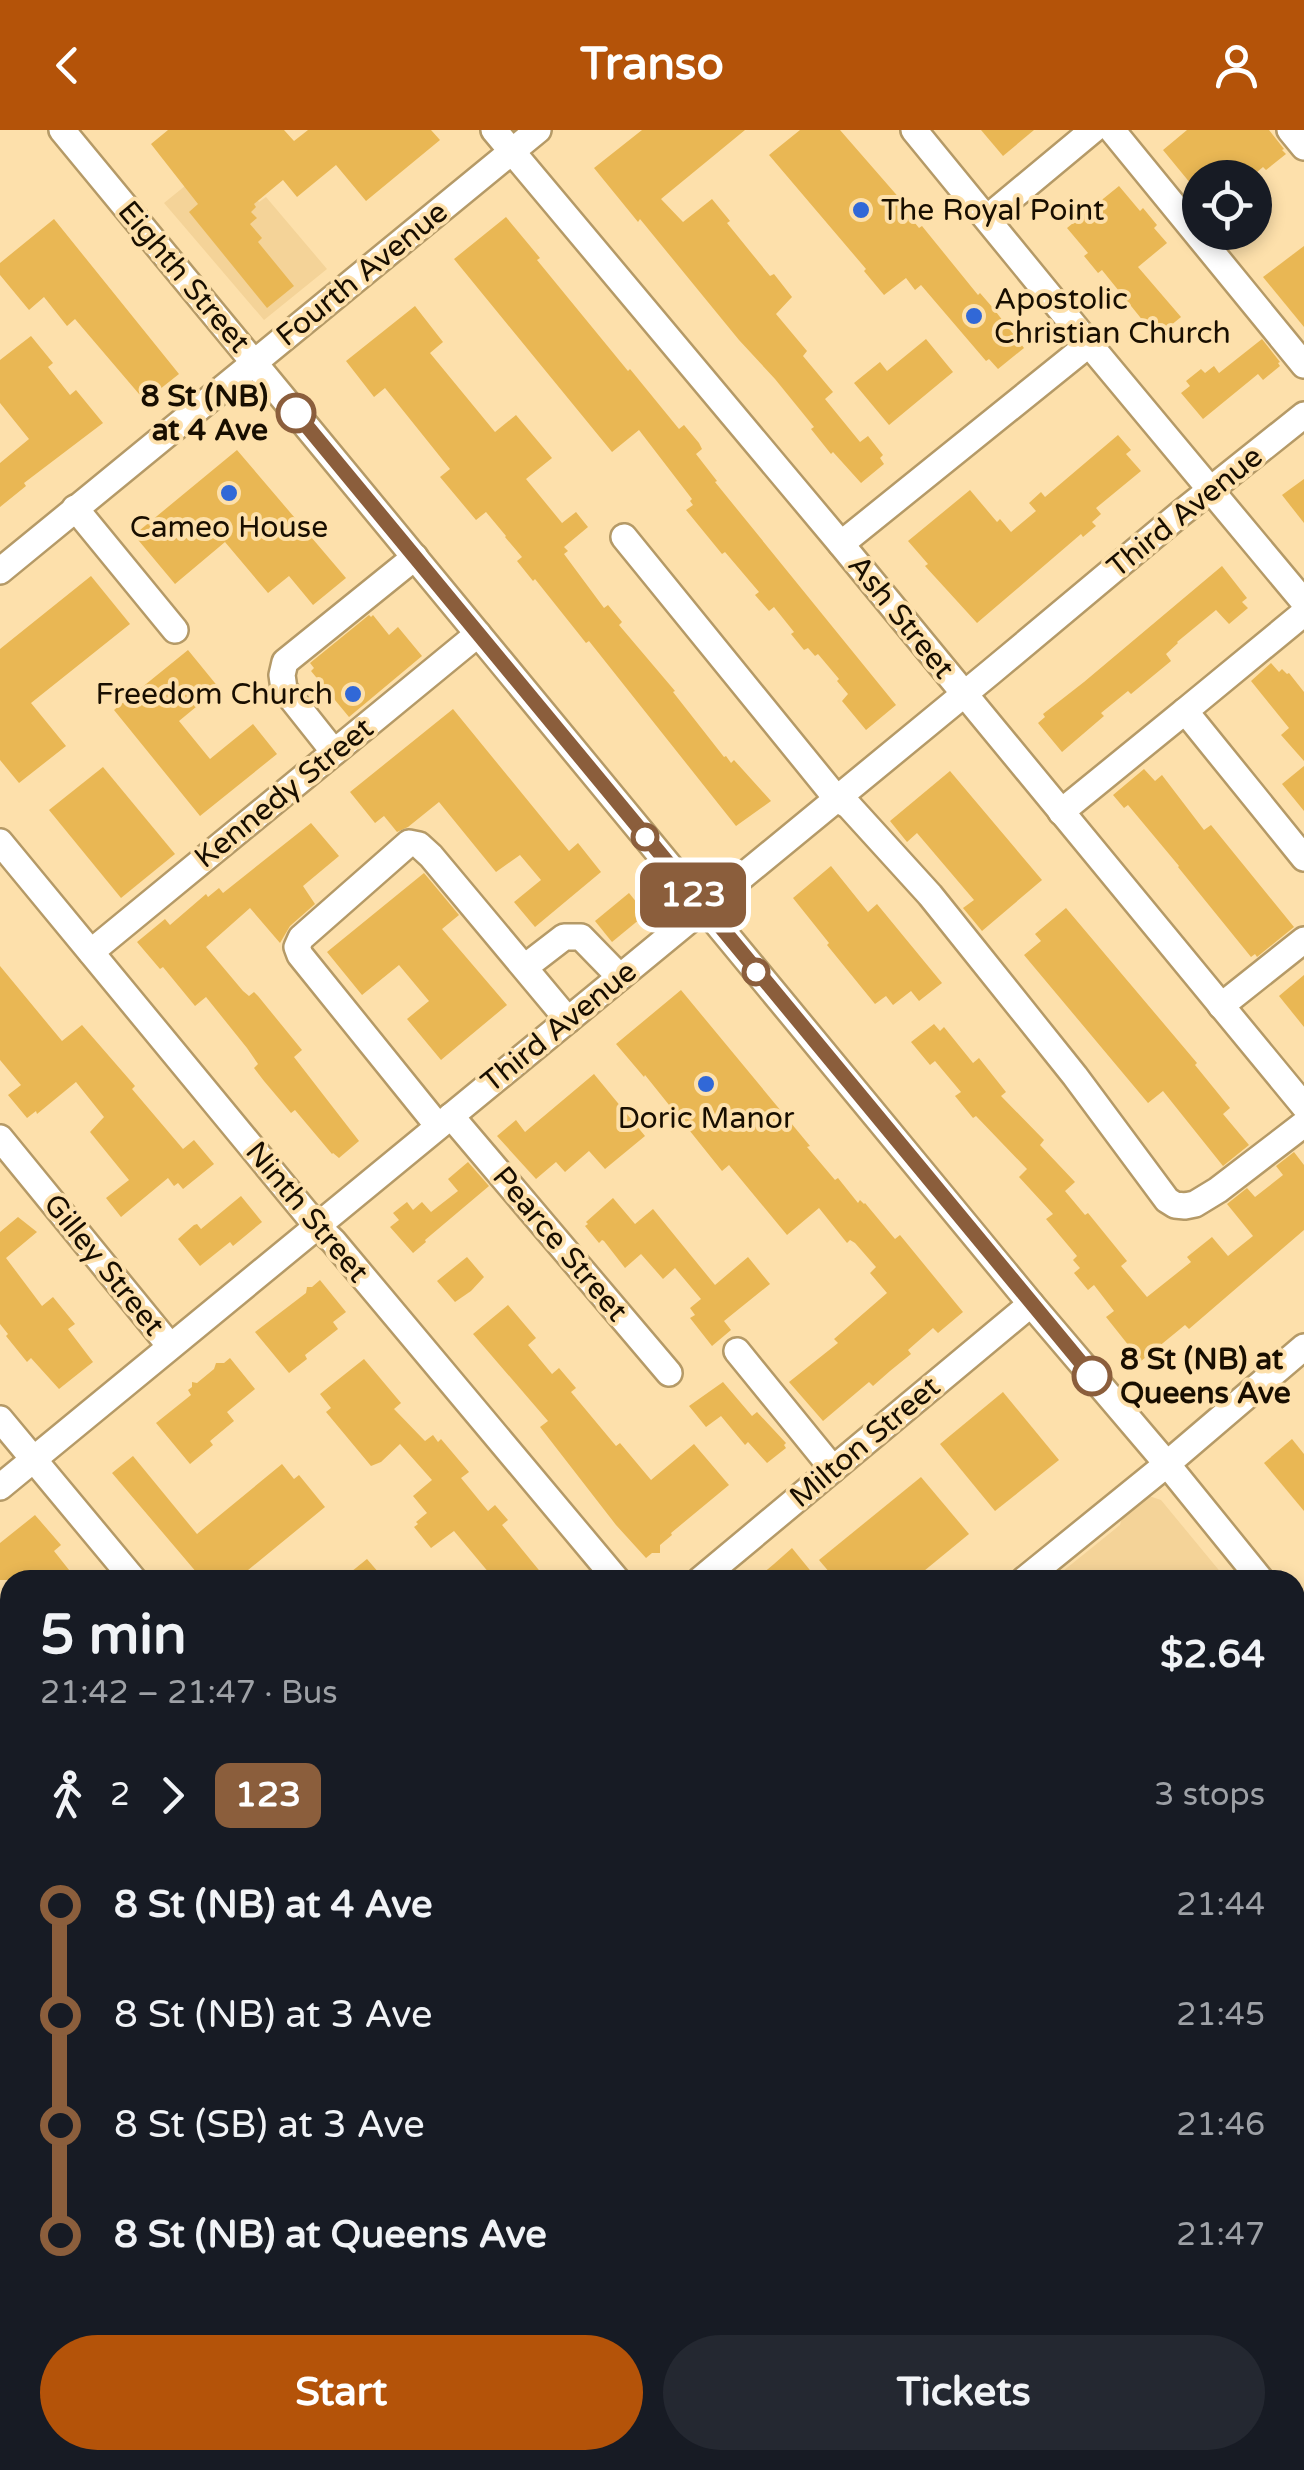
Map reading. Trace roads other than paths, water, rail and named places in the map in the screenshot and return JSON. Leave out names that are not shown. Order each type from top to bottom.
[{"type":"street","name":"Eighth Street","points":[[62,130],[1254,1570]]},
{"type":"street","name":"Ash Street","points":[[494,130],[842,544],[1304,1106]]},
{"type":"street","name":"Fourth Avenue","points":[[0,571],[538,130]]},
{"type":"street","points":[[914,130],[1304,602]]},
{"type":"street","points":[[987,218],[1093,130]]},
{"type":"street","points":[[1112,130],[1304,364]]},
{"type":"street","points":[[1290,130],[1304,147]]},
{"type":"street","points":[[842,544],[1089,344]]},
{"type":"street","name":"Third Avenue","points":[[0,1487],[1304,415]]},
{"type":"street","points":[[75,508],[176,630]]},
{"type":"street","points":[[624,537],[836,799],[849,806],[930,895],[1075,1076],[1167,1200],[1185,1206],[1196,1204],[1304,1124]]},
{"type":"street","points":[[334,752],[284,689],[285,662],[415,557]]},
{"type":"street","points":[[1061,812],[1304,613]]},
{"type":"street","name":"Kennedy Street","points":[[91,952],[478,634]]},
{"type":"street","points":[[1186,712],[1304,858]]},
{"type":"street","name":"Ninth Street","points":[[0,842],[316,1225],[610,1570]]},
{"type":"street","name":"Pearce Street","points":[[524,967],[431,856],[419,844],[409,843],[300,938],[297,947],[444,1121],[669,1373]]},
{"type":"street","points":[[568,1020],[524,967],[564,938],[581,937],[620,977]]},
{"type":"street","points":[[1221,1006],[1304,940]]},
{"type":"street","name":"Gilley Street","points":[[0,1138],[170,1346]]},
{"type":"street","name":"Milton Street","points":[[712,1570],[1030,1304]]},
{"type":"street","points":[[1036,1570],[1304,1347]]},
{"type":"street","points":[[737,1351],[833,1469]]},
{"type":"street","points":[[0,1419],[126,1570]]},
{"type":"place","name":"The Royal Point","points":[[861,210]]},
{"type":"place","name":"Apostolic Christian Church","points":[[974,316]]},
{"type":"place","name":"8 St (NB) at 4 Ave","points":[[296,413]]},
{"type":"place","name":"Cameo House","points":[[229,493]]},
{"type":"place","name":"Freedom Church","points":[[353,694]]},
{"type":"place","name":"Doric Manor","points":[[706,1084]]},
{"type":"place","name":"8 St (NB) at Queens Ave","points":[[1092,1376]]}]
